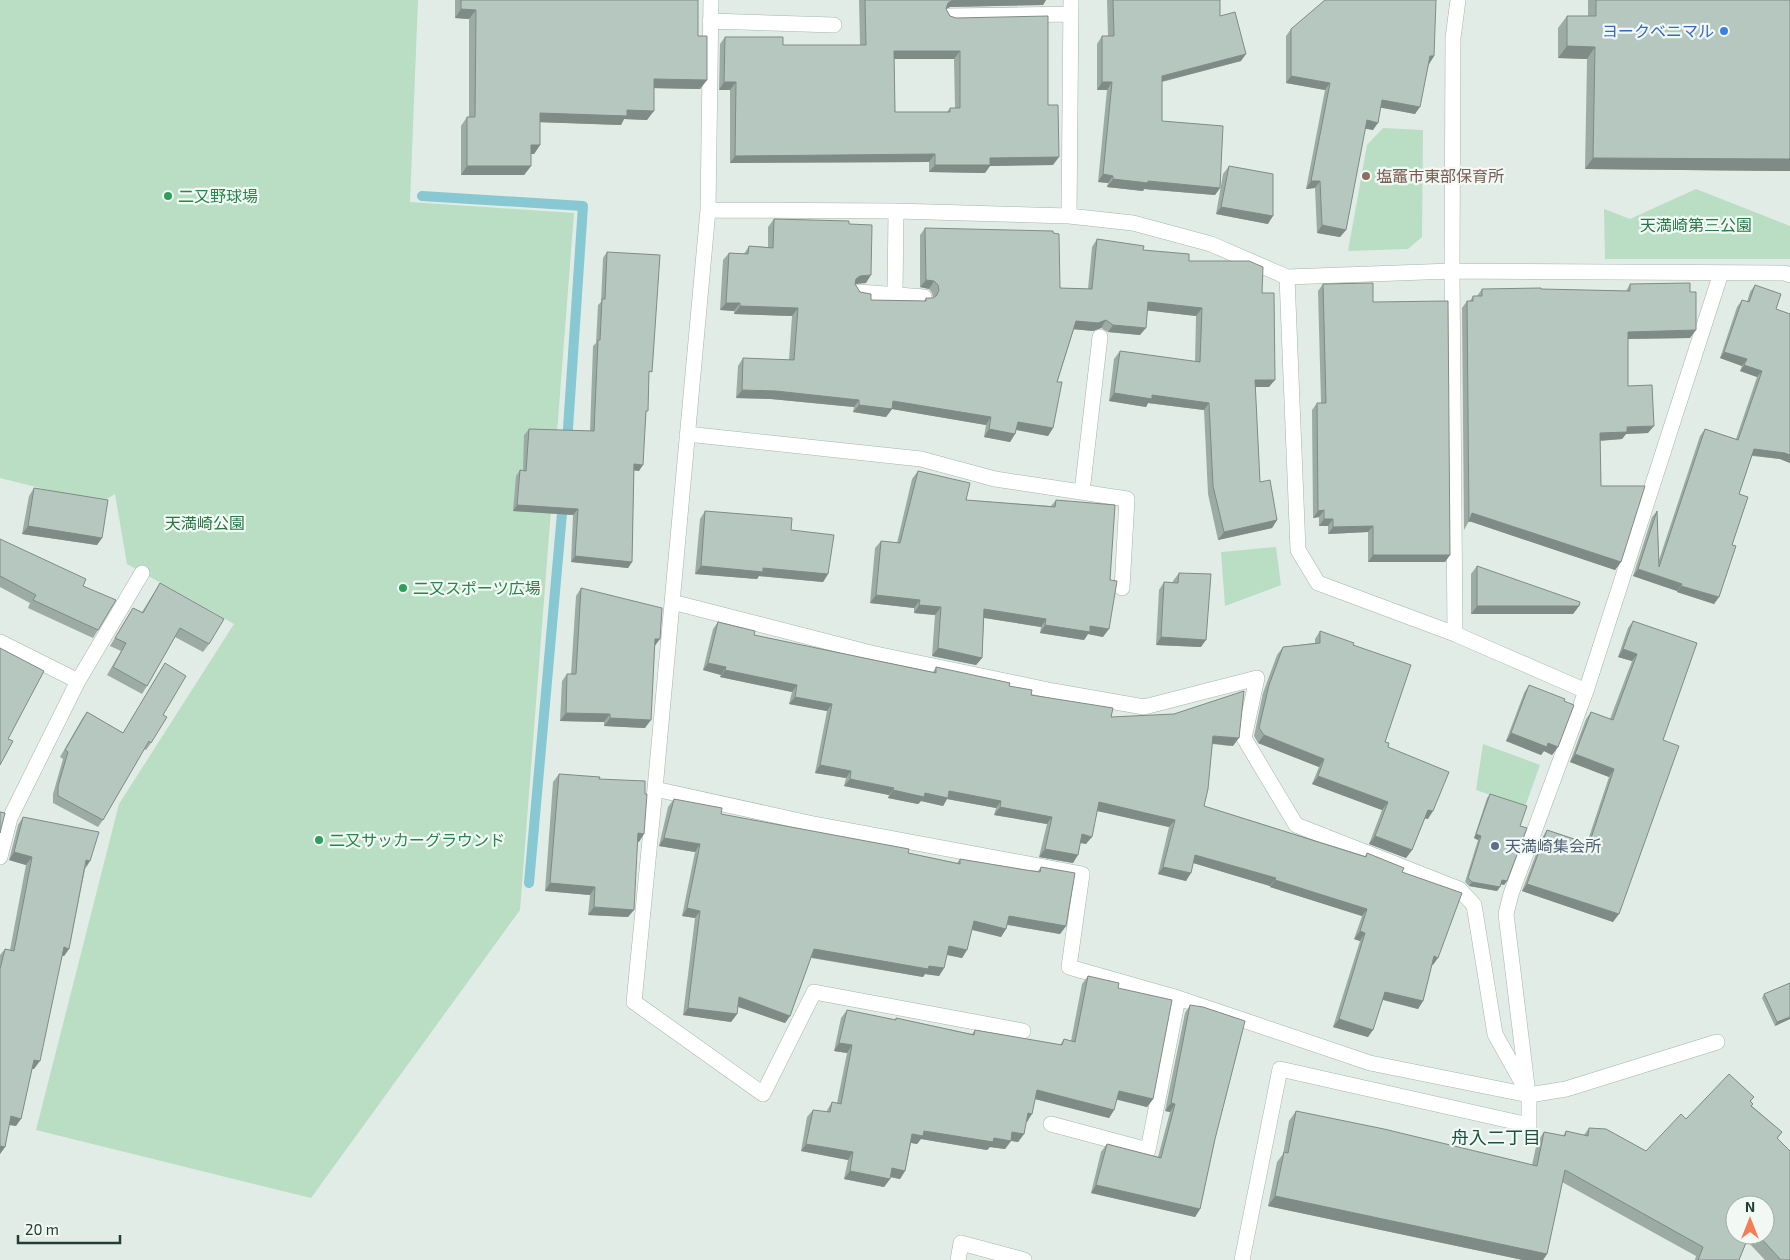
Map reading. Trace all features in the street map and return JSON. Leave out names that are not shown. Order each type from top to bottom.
[{"type":"street","points":[[711,0],[708,210],[634,1002],[763,1094],[814,992],[1023,1031]]},
{"type":"street","points":[[1455,634],[1452,271],[1453,38],[1458,0]]},
{"type":"street","points":[[950,16],[1071,7],[1069,216]]},
{"type":"street","points":[[710,21],[834,24]]},
{"type":"street","points":[[708,210],[896,211],[1069,216],[1133,224],[1211,244],[1287,277],[1452,271],[1784,273],[1790,275]]},
{"type":"street","points":[[895,294],[896,211]]},
{"type":"street","points":[[1242,1260],[1280,1069],[1528,1125],[1528,1095],[1506,914],[1511,894],[1586,691],[1721,273]]},
{"type":"street","points":[[1287,277],[1298,550],[1318,583],[1455,634],[1586,691]]},
{"type":"street","points":[[860,292],[924,297]]},
{"type":"street","points":[[1082,492],[1100,337]]},
{"type":"street","points":[[687,434],[921,459],[995,478],[1128,499],[1122,588]]},
{"type":"street","points":[[0,857],[5,815],[78,681],[142,573]]},
{"type":"street","points":[[672,602],[871,653],[1053,691],[1144,707],[1257,678],[1244,738],[1296,826],[1459,889],[1474,905],[1495,1034],[1528,1095]]},
{"type":"street","points":[[0,642],[78,681]]},
{"type":"street","points":[[655,789],[810,823],[1082,874],[1069,967],[1178,998],[1370,1063],[1528,1095],[1566,1089],[1718,1042]]},
{"type":"street","points":[[1051,1124],[1148,1150],[1178,998]]},
{"type":"street","points":[[958,1260],[961,1243],[1024,1260]]},
{"type":"green space","name":"二又スポーツ広場","points":[[0,0],[418,0],[410,202],[574,213],[520,910],[311,1198],[36,1130],[119,804],[234,624],[127,564],[115,494],[100,503],[0,478]]},
{"type":"green space","points":[[1383,128],[1423,130],[1422,237],[1408,249],[1348,251],[1367,145]]},
{"type":"green space","name":"天満崎第三公園","points":[[1696,189],[1790,226],[1790,259],[1605,259],[1604,209],[1630,219]]},
{"type":"green space","points":[[1276,547],[1281,585],[1225,606],[1221,552]]},
{"type":"green space","points":[[1483,744],[1540,765],[1525,807],[1476,790]]},
{"type":"building","points":[[461,0],[698,0],[698,36],[707,36],[707,80],[654,79],[654,111],[627,110],[627,116],[540,113],[540,145],[531,145],[531,166],[467,166],[467,117],[475,117],[476,10],[461,9]]},
{"type":"building","points":[[865,0],[953,0],[948,3],[946,9],[950,16],[956,18],[1048,16],[1048,105],[1058,105],[1059,157],[990,158],[990,165],[935,165],[935,154],[735,156],[736,82],[724,82],[725,37],[783,37],[783,45],[866,45]],"holes":[[[894,51],[960,51],[960,108],[950,108],[950,112],[895,112]]]},
{"type":"building","points":[[1113,0],[1220,0],[1220,16],[1235,12],[1246,54],[1162,76],[1162,121],[1223,126],[1220,188],[1113,179],[1113,176],[1103,174],[1112,82],[1102,82],[1102,36],[1114,36]]},
{"type":"building","points":[[1325,0],[1436,0],[1434,56],[1430,56],[1420,107],[1382,100],[1378,123],[1367,120],[1346,230],[1322,225],[1320,181],[1311,181],[1330,83],[1291,76],[1291,29]]},
{"type":"building","points":[[1596,0],[1790,0],[1790,159],[1593,158],[1595,47],[1567,46],[1567,16],[1596,16]]},
{"type":"building","points":[[1229,166],[1273,174],[1273,216],[1221,207]]},
{"type":"building","points":[[774,219],[849,221],[849,224],[872,225],[871,275],[860,276],[856,279],[855,284],[860,292],[871,294],[871,300],[926,301],[926,298],[933,298],[937,295],[938,285],[934,281],[926,280],[925,228],[1053,231],[1053,233],[1059,234],[1060,288],[1092,289],[1097,239],[1144,246],[1143,250],[1189,254],[1189,261],[1249,261],[1263,267],[1262,293],[1274,293],[1275,380],[1255,380],[1260,482],[1270,480],[1277,520],[1224,532],[1213,486],[1209,403],[1152,395],[1152,399],[1114,393],[1120,351],[1200,362],[1202,308],[1148,302],[1146,328],[1113,325],[1106,320],[1098,323],[1076,321],[1057,382],[1062,382],[1053,428],[1018,422],[1015,434],[989,429],[991,417],[893,401],[892,409],[859,405],[859,400],[776,391],[742,390],[743,358],[794,360],[798,308],[740,306],[740,303],[726,303],[729,253],[748,254],[749,246],[773,248]]},
{"type":"building","points":[[607,252],[660,255],[652,372],[649,371],[648,411],[646,411],[643,465],[634,464],[632,562],[575,556],[578,509],[517,505],[520,470],[526,471],[529,429],[594,431],[598,340],[600,340],[602,299],[605,299]]},
{"type":"building","points":[[1373,283],[1373,302],[1448,301],[1450,555],[1373,555],[1373,526],[1333,527],[1333,519],[1324,519],[1324,510],[1318,511],[1317,403],[1326,403],[1323,284]]},
{"type":"building","points":[[1690,283],[1690,292],[1696,292],[1696,330],[1628,332],[1628,386],[1652,385],[1654,426],[1627,427],[1627,432],[1600,433],[1601,486],[1645,486],[1621,562],[1472,513],[1469,522],[1467,301],[1473,301],[1473,296],[1482,296],[1482,289],[1541,288],[1630,291],[1630,284]]},
{"type":"building","points":[[1755,285],[1781,294],[1776,309],[1790,314],[1790,455],[1754,449],[1739,494],[1748,497],[1732,545],[1736,546],[1719,597],[1681,586],[1682,584],[1638,569],[1657,511],[1659,567],[1705,429],[1738,440],[1762,371],[1744,365],[1747,359],[1724,352],[1742,300],[1749,302]]},
{"type":"building","points":[[918,471],[970,483],[966,500],[1055,507],[1056,500],[1115,505],[1110,580],[1117,581],[1109,629],[1090,626],[1090,632],[1045,625],[1046,619],[984,609],[982,658],[938,648],[941,607],[919,605],[920,600],[876,595],[881,541],[900,543]]},
{"type":"building","points":[[34,488],[108,500],[102,538],[28,526]]},
{"type":"building","points":[[705,511],[792,518],[791,530],[834,535],[828,574],[763,568],[763,572],[701,566]]},
{"type":"building","points":[[0,539],[86,579],[83,586],[116,600],[98,630],[33,600],[36,595],[0,576]]},
{"type":"building","points":[[1477,566],[1580,602],[1579,606],[1477,606]]},
{"type":"building","points":[[1179,573],[1211,574],[1206,640],[1161,637],[1164,582],[1178,583]]},
{"type":"building","points":[[160,583],[224,619],[209,644],[180,628],[147,686],[113,667],[126,643],[115,638],[133,608],[143,613]]},
{"type":"building","points":[[581,588],[662,608],[660,639],[655,639],[651,720],[610,718],[610,714],[566,713],[567,674],[576,674]]},
{"type":"building","points":[[1633,621],[1697,643],[1663,740],[1679,746],[1619,914],[1527,884],[1547,830],[1589,844],[1614,769],[1575,754],[1591,712],[1613,720],[1637,654],[1623,649]]},
{"type":"building","points":[[718,622],[755,631],[754,635],[936,673],[936,667],[1010,683],[1009,686],[1032,690],[1031,695],[1113,708],[1111,717],[1174,714],[1244,691],[1239,738],[1213,736],[1208,789],[1204,806],[1366,857],[1367,853],[1404,868],[1402,872],[1462,893],[1438,958],[1434,956],[1423,1001],[1385,992],[1373,1030],[1339,1019],[1365,933],[1360,931],[1367,909],[1275,880],[1276,878],[1195,855],[1191,873],[1163,867],[1175,820],[1099,802],[1092,837],[1082,834],[1078,855],[1045,849],[1052,817],[1000,807],[1001,801],[949,791],[948,798],[925,793],[924,797],[893,790],[894,788],[850,779],[851,771],[820,765],[832,704],[795,697],[797,685],[725,670],[726,667],[708,663]]},
{"type":"building","points":[[1320,631],[1354,643],[1353,645],[1411,665],[1385,742],[1389,743],[1388,747],[1449,772],[1433,811],[1428,810],[1412,850],[1375,836],[1388,802],[1318,776],[1324,759],[1264,735],[1259,728],[1269,685],[1283,647],[1320,643]]},
{"type":"building","points":[[0,648],[44,671],[8,739],[13,741],[0,765]]},
{"type":"building","points":[[165,663],[186,676],[163,715],[167,717],[151,743],[149,741],[103,820],[58,796],[58,786],[68,752],[65,750],[87,712],[123,733]]},
{"type":"building","points":[[1529,685],[1565,699],[1564,701],[1574,705],[1558,747],[1548,743],[1547,747],[1511,733]]},
{"type":"building","points":[[559,774],[600,777],[599,779],[645,781],[645,794],[647,794],[644,834],[638,833],[634,910],[594,907],[595,887],[550,883]]},
{"type":"building","points":[[1490,794],[1527,806],[1520,826],[1527,828],[1507,881],[1502,880],[1500,887],[1472,882],[1468,878],[1481,836],[1476,834]]},
{"type":"building","points":[[674,799],[722,808],[721,814],[909,849],[908,853],[960,864],[960,859],[1040,872],[1041,867],[1075,873],[1066,926],[1009,916],[1006,929],[974,921],[967,950],[949,946],[944,968],[929,966],[928,969],[814,949],[790,1016],[739,997],[737,1014],[688,1008],[700,911],[687,908],[700,844],[664,838]]},
{"type":"building","points":[[0,812],[5,813],[0,833]]},
{"type":"building","points":[[23,817],[99,832],[90,861],[86,860],[69,949],[64,947],[40,1061],[34,1060],[21,1119],[11,1116],[5,1147],[0,1146],[0,969],[5,949],[14,951],[32,857],[14,852]]},
{"type":"building","points":[[1088,976],[1119,983],[1118,988],[1172,1000],[1153,1099],[1119,1091],[1114,1110],[1037,1090],[1032,1114],[1028,1113],[1024,1134],[1012,1132],[1011,1141],[994,1138],[993,1142],[924,1131],[923,1136],[912,1134],[905,1171],[892,1168],[890,1179],[850,1171],[853,1152],[806,1144],[813,1110],[830,1112],[832,1102],[841,1104],[852,1045],[839,1043],[847,1010],[896,1020],[896,1018],[974,1035],[975,1030],[1062,1045],[1064,1039],[1075,1042]]},
{"type":"building","points":[[1790,983],[1790,1017],[1777,1022],[1764,994]]},
{"type":"building","points":[[1190,1005],[1203,1007],[1245,1021],[1215,1139],[1200,1209],[1096,1185],[1107,1144],[1161,1158],[1175,1104],[1171,1103]]},
{"type":"building","points":[[1729,1074],[1754,1097],[1750,1101],[1753,1104],[1751,1106],[1782,1132],[1777,1138],[1790,1151],[1790,1260],[1781,1260],[1767,1245],[1775,1245],[1775,1195],[1725,1195],[1725,1245],[1745,1245],[1739,1260],[1698,1260],[1703,1247],[1565,1170],[1547,1254],[1275,1196],[1284,1152],[1288,1153],[1296,1111],[1384,1129],[1537,1166],[1544,1132],[1565,1136],[1566,1131],[1588,1136],[1589,1128],[1606,1129],[1646,1151],[1681,1114],[1686,1119]]},
{"type":"waterway","points":[[422,196],[583,206],[567,443]]},
{"type":"waterway","points":[[529,883],[563,502]]},
{"type":"place","name":"ヨークベニマル","points":[[1724,31]]},
{"type":"place","name":"塩竈市東部保育所","points":[[1366,176]]},
{"type":"place","name":"二又野球場","points":[[168,196]]},
{"type":"place","name":"二又スポーツ広場","points":[[403,588]]},
{"type":"place","name":"二又サッカーグラウンド","points":[[319,840]]},
{"type":"place","name":"天満崎集会所","points":[[1495,846]]},
{"type":"district","name":"舟入二丁目","points":[[1496,1138]]},
{"type":"park label","name":"天満崎公園","points":[[205,523]]}]
